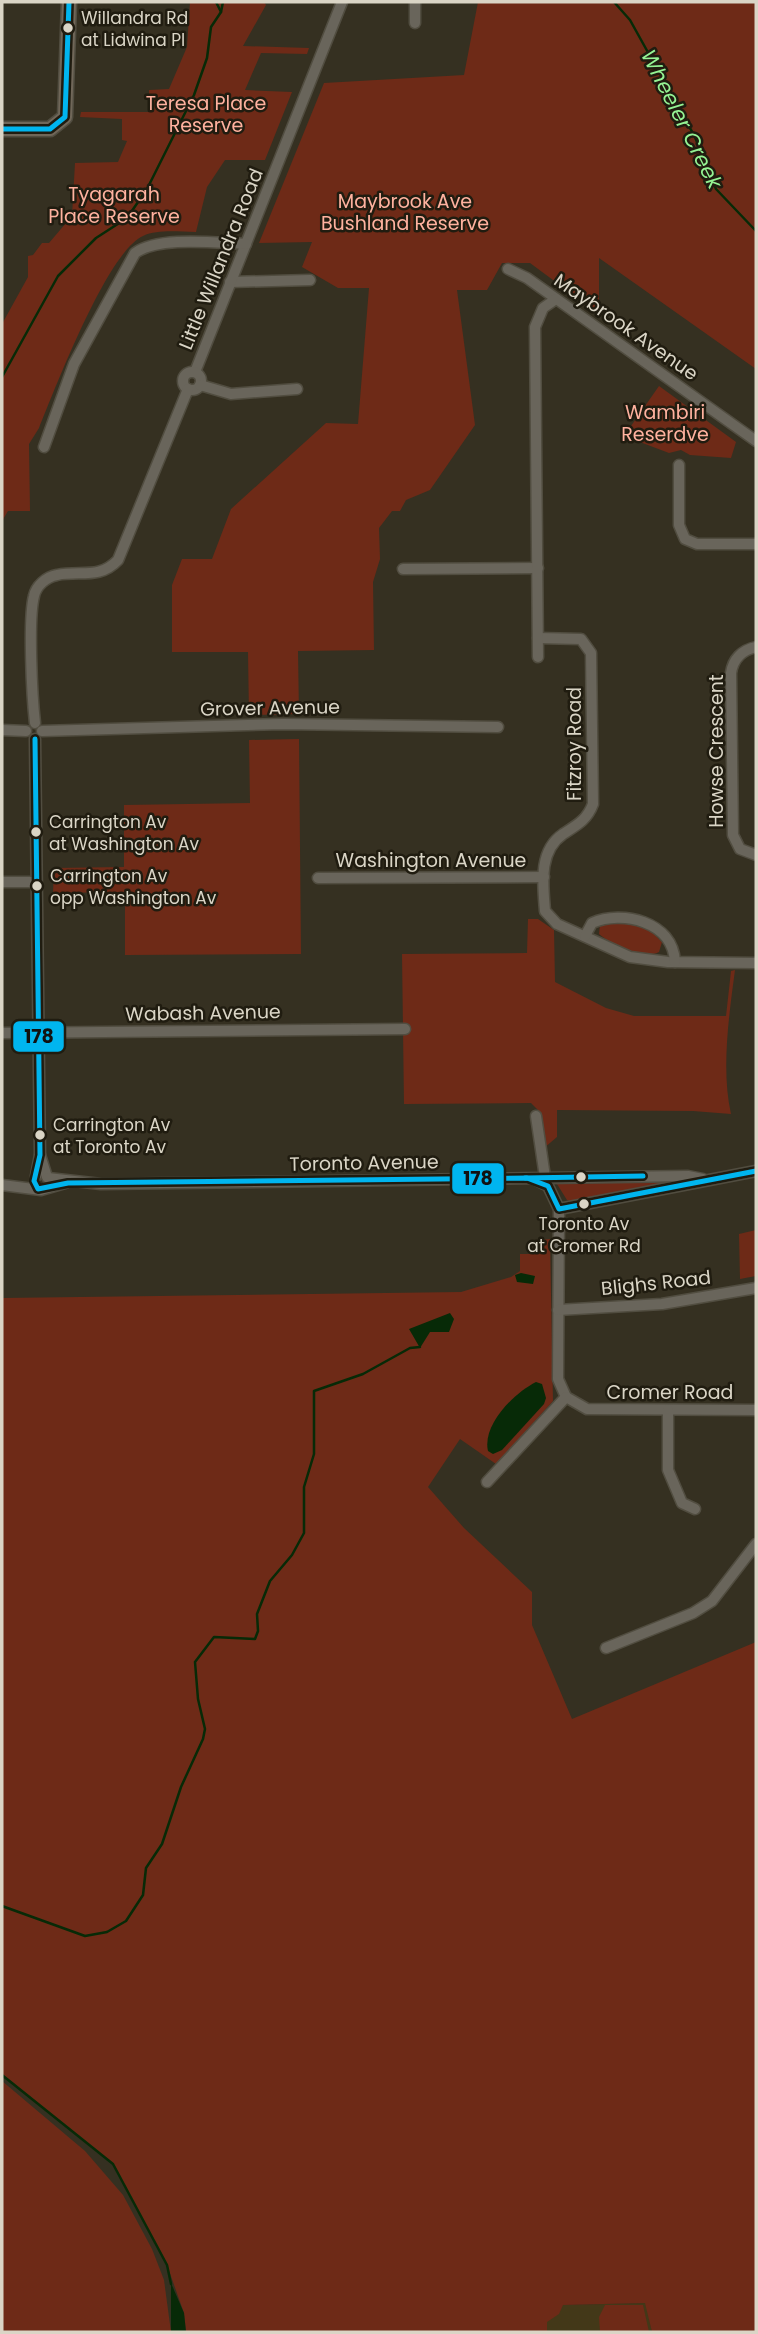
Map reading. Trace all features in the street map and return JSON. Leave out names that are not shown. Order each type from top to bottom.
[{"type":"main road","points":[[2,130],[50,129],[62,121],[67,110],[69,2]]},
{"type":"street","name":"Little Willandra Road","points":[[195,372],[342,2]]},
{"type":"street","points":[[415,2],[415,23]]},
{"type":"street","points":[[44,447],[74,363],[135,253],[146,245],[162,243],[246,244]]},
{"type":"street","name":"Maybrook Avenue","points":[[508,270],[527,278],[756,441]]},
{"type":"street","points":[[230,282],[310,280]]},
{"type":"street","points":[[538,657],[535,327],[544,308],[556,299]]},
{"type":"street","points":[[41,1181],[33,597],[41,584],[58,575],[94,574],[111,567],[124,549],[188,389],[183,377],[195,372],[200,376],[200,385],[196,389],[188,389]]},
{"type":"street","points":[[200,385],[231,394],[297,389]]},
{"type":"street","points":[[679,465],[679,525],[685,539],[697,544],[756,544]]},
{"type":"street","points":[[403,569],[538,568]]},
{"type":"street","name":"Fitzroy Road","points":[[538,638],[581,639],[591,653],[593,804],[585,820],[554,842],[544,863],[544,877]]},
{"type":"street","name":"Howse Crescent","points":[[756,647],[746,649],[734,662],[731,687],[733,835],[740,849],[756,855]]},
{"type":"street","name":"Grover Avenue","points":[[2,730],[283,724],[498,727]]},
{"type":"street","points":[[544,877],[545,911],[556,924],[630,957],[674,962],[756,963]]},
{"type":"street","name":"Washington Avenue","points":[[318,878],[544,877]]},
{"type":"street","points":[[2,882],[36,882]]},
{"type":"street","points":[[585,936],[592,923],[609,915],[635,918],[657,929],[669,944],[674,962]]},
{"type":"street","name":"Wabash Avenue","points":[[2,1033],[405,1029]]},
{"type":"street","points":[[487,1482],[566,1397],[558,1379],[559,1209],[548,1186],[539,1178],[536,1116]]},
{"type":"street","name":"Toronto Avenue","points":[[559,1209],[756,1171]]},
{"type":"street","name":"Toronto Avenue","points":[[6,1185],[41,1181],[688,1176],[703,1180]]},
{"type":"street","name":"Blighs Road","points":[[558,1310],[662,1304],[756,1288]]},
{"type":"street","name":"Cromer Road","points":[[566,1397],[587,1409],[756,1410]]},
{"type":"street","points":[[668,1410],[668,1470],[678,1507],[695,1509]]},
{"type":"street","points":[[606,1648],[693,1613],[712,1601],[756,1544]]},
{"type":"shaded area","points":[[521,1273],[535,1276],[533,1284],[517,1282],[515,1275]]},
{"type":"shaded area","points":[[450,1313],[454,1319],[449,1332],[430,1332],[420,1348],[409,1329]]},
{"type":"shaded area","points":[[536,1382],[542,1384],[546,1398],[544,1404],[502,1450],[493,1454],[488,1451],[487,1441],[495,1421],[518,1394]]},
{"type":"shaded area","points":[[171,2283],[184,2313],[186,2332],[171,2332]]},
{"type":"shaded area","points":[[646,2303],[652,2332],[542,2332],[542,2314],[562,2305]]},
{"type":"green space","points":[[190,2],[264,2],[266,5],[243,46],[309,48],[307,54],[261,53],[245,90],[292,92],[265,160],[225,160],[207,187],[196,232],[162,232],[143,236],[129,247],[114,267],[98,293],[69,354],[39,428],[29,444],[30,511],[8,511],[2,521],[2,324],[28,277],[28,256],[33,255],[42,243],[49,243],[72,216],[75,163],[118,162],[127,141],[122,140],[122,119],[80,117],[81,112],[149,112],[149,90],[169,89],[187,47]]},
{"type":"green space","name":"Maybrook Ave Bushland Reserve","points":[[478,2],[756,2],[756,369],[599,258],[599,314],[530,263],[502,263],[487,290],[457,290],[475,425],[430,490],[406,500],[400,511],[392,511],[379,528],[380,559],[373,582],[374,650],[298,651],[299,714],[249,715],[248,652],[172,652],[172,585],[182,559],[212,559],[231,509],[326,423],[358,424],[369,288],[338,288],[302,267],[312,242],[259,243],[324,83],[464,75]]},
{"type":"green space","name":"Wambiri Reserdve","points":[[659,386],[736,442],[731,458],[690,455],[681,450],[669,453],[624,436]]},
{"type":"green space","points":[[299,739],[301,954],[125,955],[125,892],[53,893],[54,868],[124,867],[124,805],[250,803],[249,740]]},
{"type":"green space","points":[[528,919],[538,919],[554,930],[555,982],[606,1008],[634,1016],[726,1016],[731,971],[735,970],[726,1061],[731,1114],[693,1111],[557,1110],[557,1137],[544,1148],[540,1112],[531,1103],[404,1104],[402,954],[527,953]]},
{"type":"green space","points":[[618,921],[649,929],[662,942],[659,952],[644,955],[636,953],[619,947],[599,934],[600,925]]},
{"type":"green space","points":[[690,1179],[573,1202],[567,1200],[557,1184]]},
{"type":"green space","points":[[756,1230],[756,1276],[740,1279],[739,1234]]},
{"type":"green space","points":[[550,1239],[553,1401],[496,1464],[460,1439],[428,1487],[464,1528],[532,1592],[532,1625],[572,1719],[756,1642],[756,2332],[652,2332],[645,2303],[563,2305],[559,2314],[547,2322],[547,2332],[186,2332],[184,2313],[167,2265],[114,2165],[2,2075],[2,1298],[461,1292],[511,1277],[520,1271],[520,1254],[532,1254],[539,1250],[541,1240]]},
{"type":"green space","points":[[2,2081],[85,2151],[123,2195],[152,2249],[164,2280],[171,2332],[2,2332]]},
{"type":"green space","points":[[605,2305],[643,2305],[649,2332],[600,2332],[599,2317]]},
{"type":"waterway","points":[[2,377],[58,276],[96,238],[127,218],[147,189],[194,95],[207,58],[211,27],[221,12],[216,2]]},
{"type":"waterway","points":[[221,12],[223,2]]},
{"type":"waterway","name":"Wheeler Creek","points":[[614,2],[630,20],[695,137],[716,189],[756,231]]},
{"type":"waterway","points":[[2,1906],[85,1936],[107,1932],[126,1921],[143,1895],[146,1868],[162,1844],[181,1787],[203,1739],[205,1729],[198,1699],[195,1662],[214,1637],[255,1639],[258,1631],[257,1614],[270,1581],[292,1555],[304,1533],[304,1487],[314,1454],[314,1391],[363,1374],[410,1348],[420,1347]]},
{"type":"waterway","points":[[2,2075],[113,2164],[167,2265],[171,2284]]},
{"type":"transit line","name":"178","points":[[2,129],[50,129],[65,117],[69,2]]},
{"type":"transit line","name":"178","points":[[35,739],[40,1155],[34,1181],[38,1189],[68,1183],[527,1178],[548,1186],[559,1209],[756,1171]]},
{"type":"transit line","name":"178","points":[[525,1178],[643,1176]]},
{"type":"place","name":"Willandra Rd at Lidwina Pl","points":[[68,28]]},
{"type":"place","name":"Carrington Av at Washington Av","points":[[36,832]]},
{"type":"place","name":"Carrington Av opp Washington Av","points":[[37,886]]},
{"type":"place","name":"Carrington Av at Toronto Av","points":[[40,1135]]},
{"type":"place","name":"Toronto Av at Cromer Rd","points":[[584,1204]]},
{"type":"park label","name":"Teresa Place Reserve","points":[[206,114]]},
{"type":"park label","name":"Tyagarah Place Reserve","points":[[114,205]]}]
